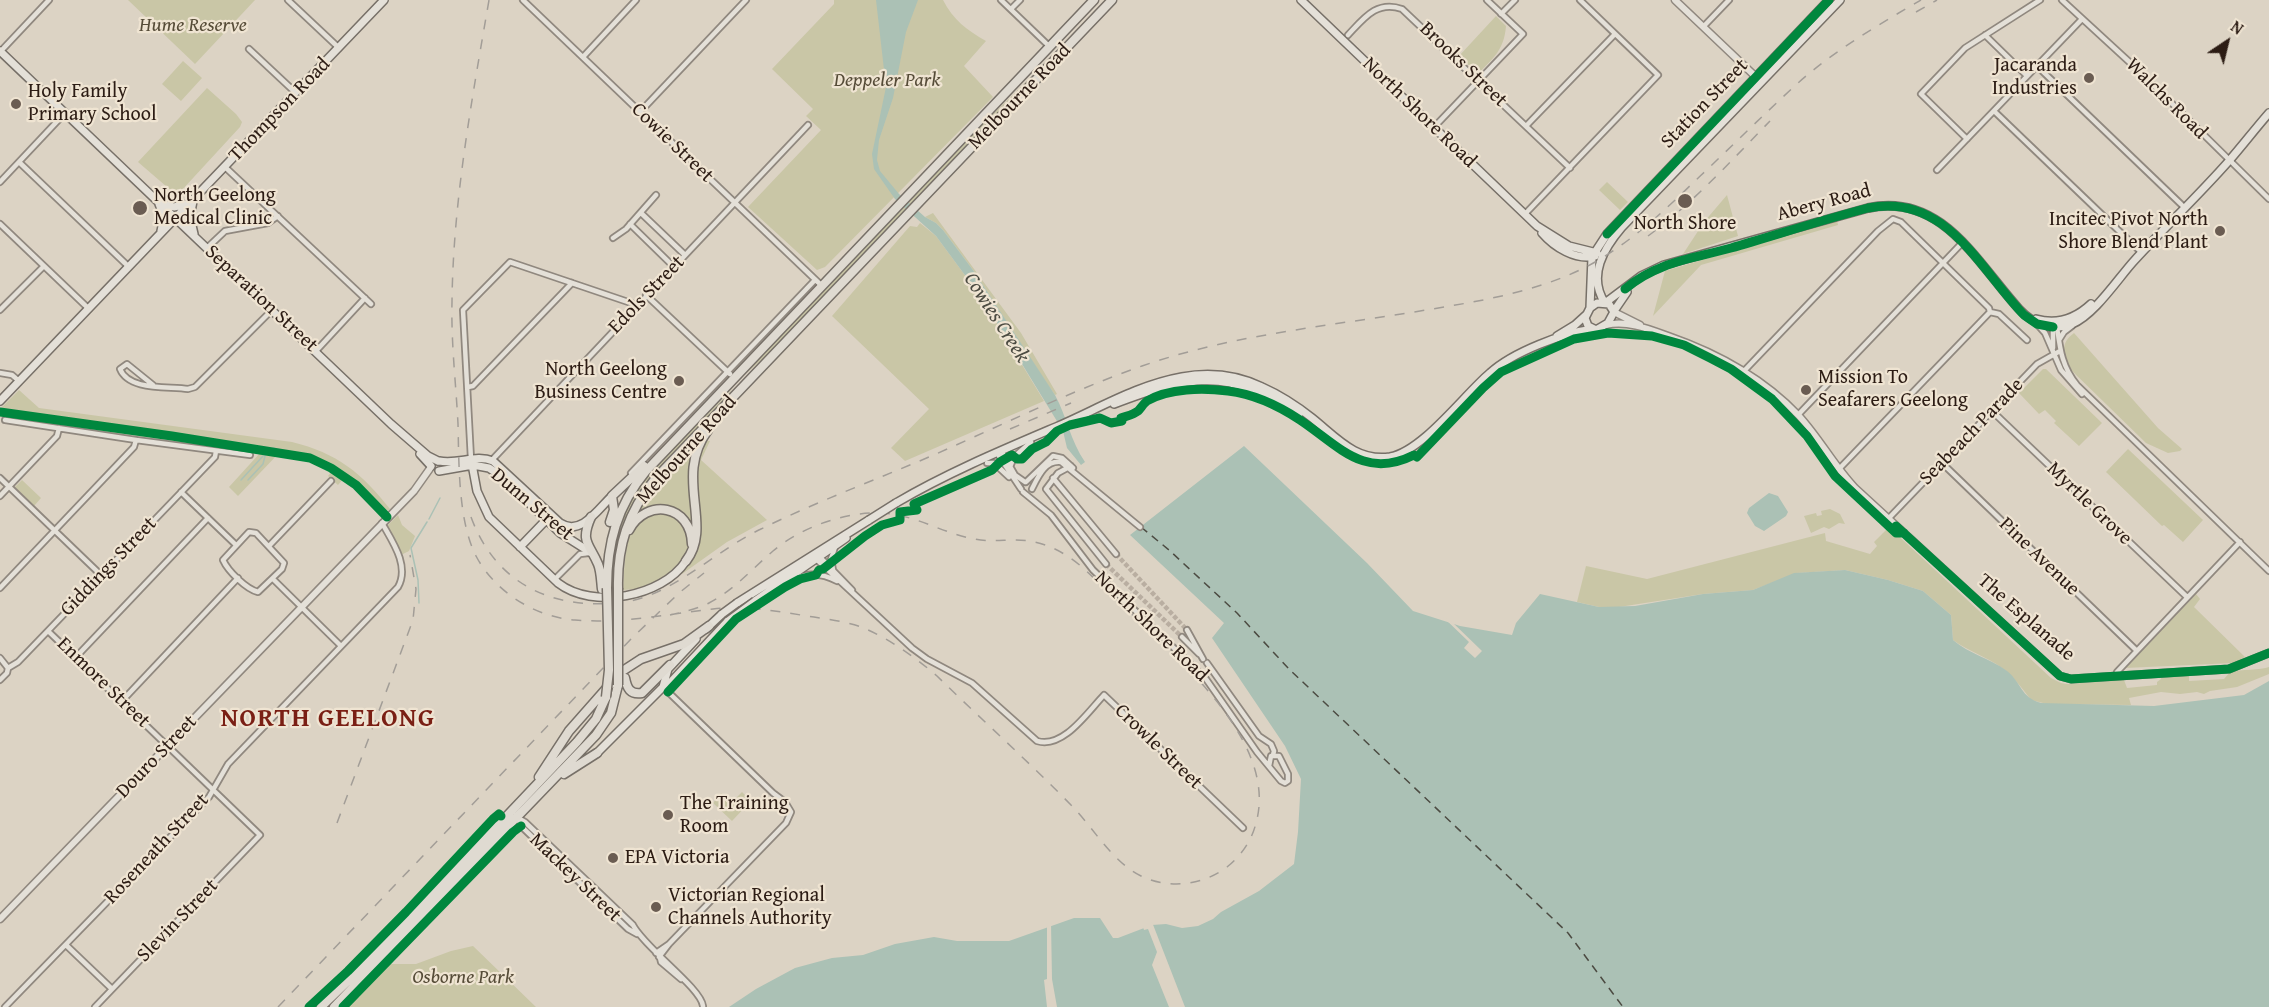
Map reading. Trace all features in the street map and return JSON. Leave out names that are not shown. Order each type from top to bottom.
[{"type":"highway","name":"Melbourne Road","points":[[605,588],[611,538],[620,512],[640,478],[731,375],[819,283],[904,201],[1094,0]]},
{"type":"highway","name":"Melbourne Road","points":[[621,682],[618,588],[620,551],[628,522],[641,497],[655,479],[743,386],[1112,0]]},
{"type":"highway","points":[[1000,100],[1015,91],[1031,75],[1041,75]]},
{"type":"highway","points":[[731,375],[743,386]]},
{"type":"highway","points":[[686,561],[693,550],[697,535],[692,474],[695,456],[703,436],[727,403]]},
{"type":"highway","points":[[608,578],[605,551],[613,513],[612,495],[666,449]]},
{"type":"highway","points":[[620,551],[637,517],[650,510],[663,509],[680,517],[689,529],[692,545],[686,561]]},
{"type":"highway","points":[[522,799],[591,726],[606,697],[609,679],[605,588],[586,536],[591,517]]},
{"type":"highway","points":[[334,1007],[514,814],[569,731],[613,680],[635,662],[684,644],[709,626]]},
{"type":"highway","points":[[662,653],[672,653],[678,657]]},
{"type":"highway","points":[[550,784],[602,728],[614,705],[621,682],[635,694],[642,693],[670,665]]},
{"type":"highway","points":[[321,1007],[514,814],[550,784],[597,753]]},
{"type":"main road","name":"Thompson Road","points":[[0,401],[384,0]]},
{"type":"main road","name":"North Shore Road","points":[[1301,0],[1525,214],[1550,241],[1584,257],[1593,255]]},
{"type":"main road","name":"Station Street","points":[[1602,254],[1630,219],[1830,0]]},
{"type":"main road","name":"Station Street","points":[[1593,255],[1617,222],[1840,0]]},
{"type":"main road","name":"Separation Street","points":[[0,51],[316,351],[435,469]]},
{"type":"main road","points":[[2019,309],[2036,319],[2055,325],[2072,324],[2081,319],[2229,161],[2269,113]]},
{"type":"main road","points":[[158,201],[173,207],[193,201],[190,217],[195,237]]},
{"type":"main road","points":[[158,201],[164,218],[161,233]]},
{"type":"main road","name":"Abery Road","points":[[1605,303],[1650,271],[1883,206],[1903,207],[1929,215],[1947,227],[2019,309],[2037,324],[2055,325]]},
{"type":"main road","points":[[1593,329],[1587,324],[1593,255],[1602,254],[1598,286],[1605,303]]},
{"type":"main road","name":"Abery Road","points":[[1614,311],[1624,295],[1641,280],[1702,256]]},
{"type":"main road","points":[[2055,325],[2080,313],[2113,284]]},
{"type":"main road","points":[[906,497],[987,463],[1000,454],[1121,396],[1159,382],[1190,376],[1228,379],[1266,395],[1310,421],[1346,451],[1369,460],[1391,460],[1410,452],[1431,434],[1492,370],[1519,354],[1545,343],[1578,332],[1601,329],[1614,311],[1610,305],[1605,303],[1594,304],[1575,325],[1545,343]]},
{"type":"main road","name":"Separation Street","points":[[391,424],[428,456],[439,461]]},
{"type":"main road","points":[[597,753],[670,682],[728,621],[816,556],[869,520],[932,482],[1031,442],[1054,428]]},
{"type":"main road","points":[[439,461],[471,462],[435,469],[433,462],[439,461]]},
{"type":"main road","points":[[471,462],[477,491],[489,517],[566,589],[578,594],[596,596],[627,596],[641,593],[663,583],[686,561]]},
{"type":"main road","name":"Dunn Street","points":[[471,462],[490,464],[504,469],[563,535],[590,552]]},
{"type":"main road","points":[[591,517],[612,495]]},
{"type":"main road","points":[[520,547],[549,517]]},
{"type":"main road","name":"Dunn Street","points":[[549,517],[568,527],[581,525],[591,517]]},
{"type":"main road","points":[[663,687],[664,676],[670,665],[736,603],[835,547],[869,520]]},
{"type":"main road","points":[[678,657],[687,664]]},
{"type":"street","points":[[288,0],[339,48]]},
{"type":"street","name":"Cowie Street","points":[[523,0],[819,283]]},
{"type":"street","points":[[583,57],[636,0]]},
{"type":"street","points":[[640,112],[746,0]]},
{"type":"street","points":[[1001,0],[1050,47]]},
{"type":"street","points":[[1011,9],[1020,0]]},
{"type":"street","points":[[1439,122],[1523,34],[1487,0]]},
{"type":"street","points":[[1501,14],[1515,0]]},
{"type":"street","points":[[1525,214],[1658,75],[1580,0]]},
{"type":"street","points":[[1675,0],[1758,80]]},
{"type":"street","points":[[1704,26],[1729,0]]},
{"type":"street","points":[[1967,139],[1921,94],[1965,48],[2040,0]]},
{"type":"street","name":"Walchs Road","points":[[2062,0],[2137,69],[2269,199]]},
{"type":"street","points":[[0,51],[45,1]]},
{"type":"street","name":"Brooks Street","points":[[1348,35],[1372,10],[1394,6],[1408,13],[1570,168]]},
{"type":"street","points":[[1937,170],[2082,18]]},
{"type":"street","points":[[1526,126],[1615,34]]},
{"type":"street","points":[[1985,35],[2027,76]]},
{"type":"street","points":[[249,49],[296,93]]},
{"type":"street","points":[[2037,66],[2185,208]]},
{"type":"street","points":[[1994,111],[2142,253]]},
{"type":"street","points":[[0,182],[65,113]]},
{"type":"street","name":"Edols Street","points":[[490,464],[808,125]]},
{"type":"street","points":[[19,162],[129,267]]},
{"type":"street","points":[[225,167],[371,304]]},
{"type":"street","points":[[613,238],[630,225],[656,195]]},
{"type":"street","points":[[641,213],[685,255]]},
{"type":"street","points":[[207,248],[225,231],[268,223],[278,216]]},
{"type":"street","points":[[1744,371],[1878,231],[1888,221],[1895,219],[1901,222],[1989,308],[1990,312]]},
{"type":"street","points":[[0,224],[88,309]]},
{"type":"street","points":[[630,225],[674,267]]},
{"type":"street","points":[[1798,415],[1962,243]]},
{"type":"street","points":[[471,462],[463,310],[510,262],[637,305]]},
{"type":"street","points":[[0,310],[44,266]]},
{"type":"street","points":[[468,387],[473,386],[572,283]]},
{"type":"street","points":[[612,495],[640,463],[731,375],[646,296]]},
{"type":"street","points":[[316,351],[365,298]]},
{"type":"street","points":[[153,385],[127,364],[120,369],[134,383],[188,389],[199,385],[272,310]]},
{"type":"street","name":"The Esplanade","points":[[1614,311],[1646,328],[1708,351],[1744,371],[1773,392],[1798,415],[1839,469],[1888,519],[2061,676],[2071,679],[2229,669],[2269,653]]},
{"type":"street","points":[[1990,312],[1999,314],[2027,340]]},
{"type":"street","points":[[1839,469],[1990,312]]},
{"type":"street","points":[[2059,343],[2064,332],[2081,319]]},
{"type":"street","name":"The Esplanade","points":[[1606,325],[1621,323],[1646,328]]},
{"type":"street","points":[[2037,324],[2045,333],[2053,354],[2067,379],[2269,570]]},
{"type":"street","points":[[2055,325],[2060,351],[2070,377],[2100,409]]},
{"type":"street","points":[[2053,354],[2055,325]]},
{"type":"street","name":"Seabeach Parade","points":[[1888,519],[2037,364],[2060,351]]},
{"type":"street","points":[[0,373],[12,375],[20,381]]},
{"type":"street","name":"Myrtle Grove","points":[[1992,411],[2187,597]]},
{"type":"street","points":[[4,420],[250,455]]},
{"type":"street","points":[[0,496],[57,436],[59,428]]},
{"type":"street","points":[[0,588],[134,447],[136,440]]},
{"type":"street","points":[[1010,467],[1014,457],[1031,442]]},
{"type":"street","name":"Giddings Street","points":[[0,680],[7,673],[8,668],[18,662],[182,492],[215,457],[216,451]]},
{"type":"street","name":"North Shore Road","points":[[1000,454],[1016,476],[1032,489],[1093,570],[1206,679],[1255,750],[1281,781],[1288,781],[1288,774],[1280,757],[1273,755]]},
{"type":"street","name":"North Shore Road","points":[[1000,454],[1015,483]]},
{"type":"street","points":[[1070,467],[1059,462],[1051,463],[1038,477],[1029,493],[1022,490],[1022,484],[1051,456],[1062,458],[1081,478],[1140,527]]},
{"type":"street","name":"North Shore Road","points":[[987,463],[994,463],[1044,507]]},
{"type":"street","name":"Pine Avenue","points":[[1942,463],[2136,650]]},
{"type":"street","points":[[1070,467],[1053,478],[1046,489],[1106,564]]},
{"type":"street","name":"Douro Street","points":[[0,919],[435,469]]},
{"type":"street","points":[[0,478],[101,575]]},
{"type":"street","points":[[1053,478],[1116,554]]},
{"type":"street","points":[[269,546],[331,482]]},
{"type":"street","points":[[182,492],[236,544]]},
{"type":"street","points":[[76,657],[208,518]]},
{"type":"street","name":"Roseneath Street","points":[[5,1007],[213,790],[228,764],[401,582],[402,573],[398,552],[382,523]]},
{"type":"street","points":[[252,532],[269,546],[284,563],[273,579],[258,592],[251,590],[224,563],[223,560],[246,534],[252,532]]},
{"type":"street","points":[[2116,675],[2136,650],[2240,542]]},
{"type":"street","points":[[833,571],[831,559],[835,547]]},
{"type":"street","points":[[555,579],[578,556],[590,552]]},
{"type":"street","points":[[816,556],[845,585]]},
{"type":"street","points":[[816,556],[845,585]]},
{"type":"street","points":[[769,591],[810,574],[824,575],[845,585]]},
{"type":"street","points":[[123,701],[238,578]]},
{"type":"street","points":[[273,579],[341,646]]},
{"type":"street","name":"Crowle Street","points":[[845,585],[912,648],[972,683],[1030,737],[1044,743],[1062,739],[1104,695],[1243,828]]},
{"type":"street","points":[[1182,637],[1203,658],[1195,640],[1187,630]]},
{"type":"street","name":"Enmore Street","points":[[48,631],[260,835]]},
{"type":"street","points":[[0,658],[8,668]]},
{"type":"street","points":[[1207,663],[1259,736],[1272,745],[1275,751],[1269,760],[1269,766]]},
{"type":"street","points":[[658,955],[786,823],[791,812],[786,802],[772,793],[663,687]]},
{"type":"street","points":[[1255,750],[1265,756],[1273,755]]},
{"type":"street","name":"Mackey Street","points":[[514,814],[521,826],[547,847],[628,929],[638,934],[658,955],[661,962],[701,998],[703,1006]]},
{"type":"street","name":"Slevin Street","points":[[95,1007],[260,835]]},
{"type":"street","points":[[66,945],[112,989]]},
{"type":"green space","name":"Hume Reserve","points":[[128,0],[255,0],[195,64]]},
{"type":"green space","name":"Deppeler Park","points":[[834,0],[943,0],[961,24],[986,41],[964,66],[993,97],[825,267],[817,270],[748,207],[821,130],[806,116],[813,109],[772,69],[834,4]]},
{"type":"green space","points":[[1496,16],[1506,26],[1503,41],[1497,53],[1478,74],[1459,56]]},
{"type":"green space","points":[[183,61],[202,78],[181,101],[162,84]]},
{"type":"green space","points":[[1035,76],[774,349],[742,377],[988,119],[1029,79]]},
{"type":"green space","points":[[207,88],[242,122],[240,127],[182,190],[174,193],[138,162]]},
{"type":"green space","points":[[1607,182],[1628,202],[1620,210],[1599,190]]},
{"type":"green space","points":[[1727,195],[1738,236],[1683,254],[1704,222]]},
{"type":"green space","points":[[933,213],[1021,333],[1057,394],[1055,395],[1043,378],[973,270],[943,230],[925,217]]},
{"type":"green space","points":[[1837,220],[1838,225],[1701,265],[1653,316],[1665,271]]},
{"type":"green space","points":[[920,223],[936,236],[981,297],[1044,401],[905,461],[891,448],[929,409],[832,316],[910,226],[917,227]]},
{"type":"green space","points":[[2074,333],[2158,428],[2182,449],[2180,451],[2168,453],[2146,443],[2069,368],[2064,349],[2066,341]]},
{"type":"green space","points":[[2043,369],[2046,369],[2102,423],[2079,446],[2054,423],[2056,421],[2045,410],[2039,414],[2019,393]]},
{"type":"green space","points":[[733,388],[641,491],[623,524],[618,539],[613,588],[611,589],[611,556],[618,527],[631,500],[668,453]]},
{"type":"green space","points":[[19,390],[39,408],[292,442],[308,447],[335,459],[359,475],[390,509],[381,515],[364,494],[344,478],[338,485],[328,476],[333,470],[300,457],[279,453],[238,496],[229,487],[260,453],[0,417],[0,409]]},
{"type":"green space","points":[[698,440],[710,441],[701,460],[767,520],[727,542],[682,574],[674,573],[648,588],[623,590],[628,540],[642,501],[656,482]]},
{"type":"green space","points":[[2128,449],[2203,520],[2183,542],[2164,525],[2162,526],[2106,472]]},
{"type":"green space","points":[[22,480],[41,498],[34,506],[15,487]]},
{"type":"green space","points":[[1830,509],[1840,514],[1845,524],[1839,523],[1829,529],[1824,527],[1811,533],[1804,516],[1816,513],[1817,516],[1822,515],[1821,511]]},
{"type":"green space","points":[[398,515],[402,525],[415,536],[409,551],[399,556],[385,528]]},
{"type":"green space","points":[[1889,527],[2051,678],[2061,683],[2124,680],[2127,688],[2157,685],[2162,674],[2189,673],[2189,681],[2224,679],[2231,671],[2269,667],[2269,674],[2237,687],[2204,694],[2161,692],[2129,698],[2131,705],[2047,704],[2031,700],[2002,668],[1953,640],[1951,615],[1923,591],[1845,570],[1797,573],[1753,590],[1703,594],[1619,607],[1599,607],[1577,602],[1586,566],[1647,579],[1825,533],[1826,541],[1870,554],[1877,546],[1874,542]]},
{"type":"green space","points":[[2196,594],[2200,599],[2194,607],[2245,657],[2234,663],[2125,668]]},
{"type":"green space","points":[[742,792],[746,796],[747,805],[732,821],[713,803],[721,793],[732,802]]},
{"type":"green space","name":"Osborne Park","points":[[473,946],[536,1007],[346,1007],[386,964],[416,964],[451,951]]},
{"type":"water","name":"Cowies Creek","points":[[876,0],[918,0],[906,32],[893,98],[879,140],[877,160],[880,171],[899,194],[943,230],[973,270],[1055,395],[1085,462],[1081,465],[1067,448],[1063,431],[981,297],[936,236],[895,199],[874,169],[872,154],[886,87]]},
{"type":"water","points":[[1244,446],[1367,563],[1413,611],[1460,626],[1512,635],[1516,623],[1540,594],[1599,607],[1635,606],[1703,594],[1753,590],[1794,573],[1845,570],[1923,591],[1951,615],[1953,640],[2007,671],[2029,697],[2041,703],[2154,706],[2244,695],[2269,681],[2269,1007],[729,1007],[795,968],[832,958],[863,955],[895,944],[934,937],[957,941],[1009,941],[1074,918],[1100,918],[1113,938],[1152,925],[1166,924],[1182,928],[1198,926],[1259,891],[1294,864],[1301,779],[1285,746],[1212,638],[1224,623],[1130,535]]},
{"type":"water","points":[[1769,493],[1778,496],[1788,512],[1786,516],[1764,531],[1755,526],[1747,513],[1749,508]]},
{"type":"pier","points":[[1443,617],[1449,619],[1482,651],[1475,658],[1464,648],[1469,642]]},
{"type":"pier","points":[[1152,922],[1185,1007],[1169,1007],[1152,965],[1157,952],[1148,929],[1144,930],[1143,927]]},
{"type":"pier","points":[[1051,923],[1052,979],[1057,1007],[1047,1007],[1044,980],[1047,979],[1047,925]]},
{"type":"waterway","points":[[270,450],[274,448]]},
{"type":"waterway","points":[[248,480],[263,464],[266,452]]},
{"type":"waterway","points":[[241,480],[263,456]]},
{"type":"waterway","points":[[429,519],[440,498]]},
{"type":"waterway","points":[[419,603],[418,580],[411,548],[427,522]]},
{"type":"ferry route","points":[[1141,527],[1237,613],[1289,669],[1568,933],[1623,1007]]},
{"type":"tunnel","points":[[1116,554],[1187,630]]},
{"type":"tunnel","points":[[1106,564],[1182,637]]},
{"type":"railway","points":[[489,0],[460,188],[453,264],[452,317],[459,474],[463,509],[470,542],[476,556],[494,581],[531,608],[545,614],[575,620],[627,620],[662,616],[679,613],[696,611],[713,609],[751,608],[827,619],[866,629],[885,638],[937,676],[1071,805],[1121,862],[1130,870],[1151,880],[1185,884],[1207,878],[1232,863],[1249,841],[1254,829],[1259,795],[1254,767],[1243,740],[1226,714],[1186,666],[1090,574],[1067,556],[1043,544],[964,537],[895,514],[855,515],[825,522],[784,542],[735,586],[718,598],[700,607],[690,610],[680,613],[670,615]]},
{"type":"railway","points":[[471,517],[482,541],[496,560],[512,576],[530,588],[551,597],[574,602],[598,604],[623,602],[641,598],[676,582],[761,529],[1064,397],[1142,366],[1247,338],[1467,303],[1548,283],[1586,267],[1630,239],[1812,71],[1857,38],[1921,0]]},
{"type":"railway","points":[[1916,12],[1937,0]]},
{"type":"railway","points":[[1648,236],[1696,196],[1770,121]]},
{"type":"railway","points":[[1010,429],[1071,403]]},
{"type":"railway","points":[[337,823],[413,620],[416,589],[410,555]]},
{"type":"railway","points":[[278,1007],[631,639],[679,593],[704,573]]},
{"type":"cycle path","points":[[1607,234],[1829,0]]},
{"type":"cycle path","points":[[1625,289],[1637,280],[1675,262],[1868,208],[1895,206],[1919,211],[1939,222],[1975,256],[2024,315],[2037,324],[2053,327]]},
{"type":"cycle path","points":[[668,692],[736,619],[785,587],[800,579],[816,575],[819,570],[865,536],[882,525],[900,520],[900,512],[917,510],[914,504],[992,470],[1012,455],[1017,459],[1022,459],[1057,431],[1070,425],[1100,418],[1111,423],[1122,421],[1121,418],[1138,411],[1147,401],[1176,391],[1197,389],[1228,391],[1266,401],[1300,420],[1353,457],[1381,464],[1396,462],[1414,455],[1417,457],[1501,372],[1574,339],[1608,333],[1652,336],[1684,345],[1731,369],[1772,399],[1807,436],[1835,476],[1896,533],[1904,533]]},
{"type":"cycle path","points":[[0,412],[310,458],[331,468],[356,485],[387,517]]},
{"type":"cycle path","points":[[1896,526],[2060,676],[2071,679],[2229,669],[2269,653]]},
{"type":"cycle path","points":[[309,1007],[406,912],[493,819],[499,814],[501,816]]},
{"type":"cycle path","points":[[343,1007],[521,826]]},
{"type":"place","name":"Jacaranda Industries","points":[[2089,78]]},
{"type":"place","name":"Holy Family Primary School","points":[[16,104]]},
{"type":"place","name":"North Shore","points":[[1685,201]]},
{"type":"place","name":"North Geelong Medical Clinic","points":[[140,208]]},
{"type":"place","name":"Incitec Pivot North Shore Blend Plant","points":[[2220,231]]},
{"type":"place","name":"North Geelong Business Centre","points":[[679,381]]},
{"type":"place","name":"Mission To Seafarers Geelong","points":[[1806,390]]},
{"type":"place","name":"The Training Room","points":[[668,815]]},
{"type":"place","name":"EPA Victoria","points":[[613,858]]},
{"type":"place","name":"Victorian Regional Channels Authority","points":[[656,907]]},
{"type":"district","name":"NORTH GEELONG","points":[[328,719]]}]
